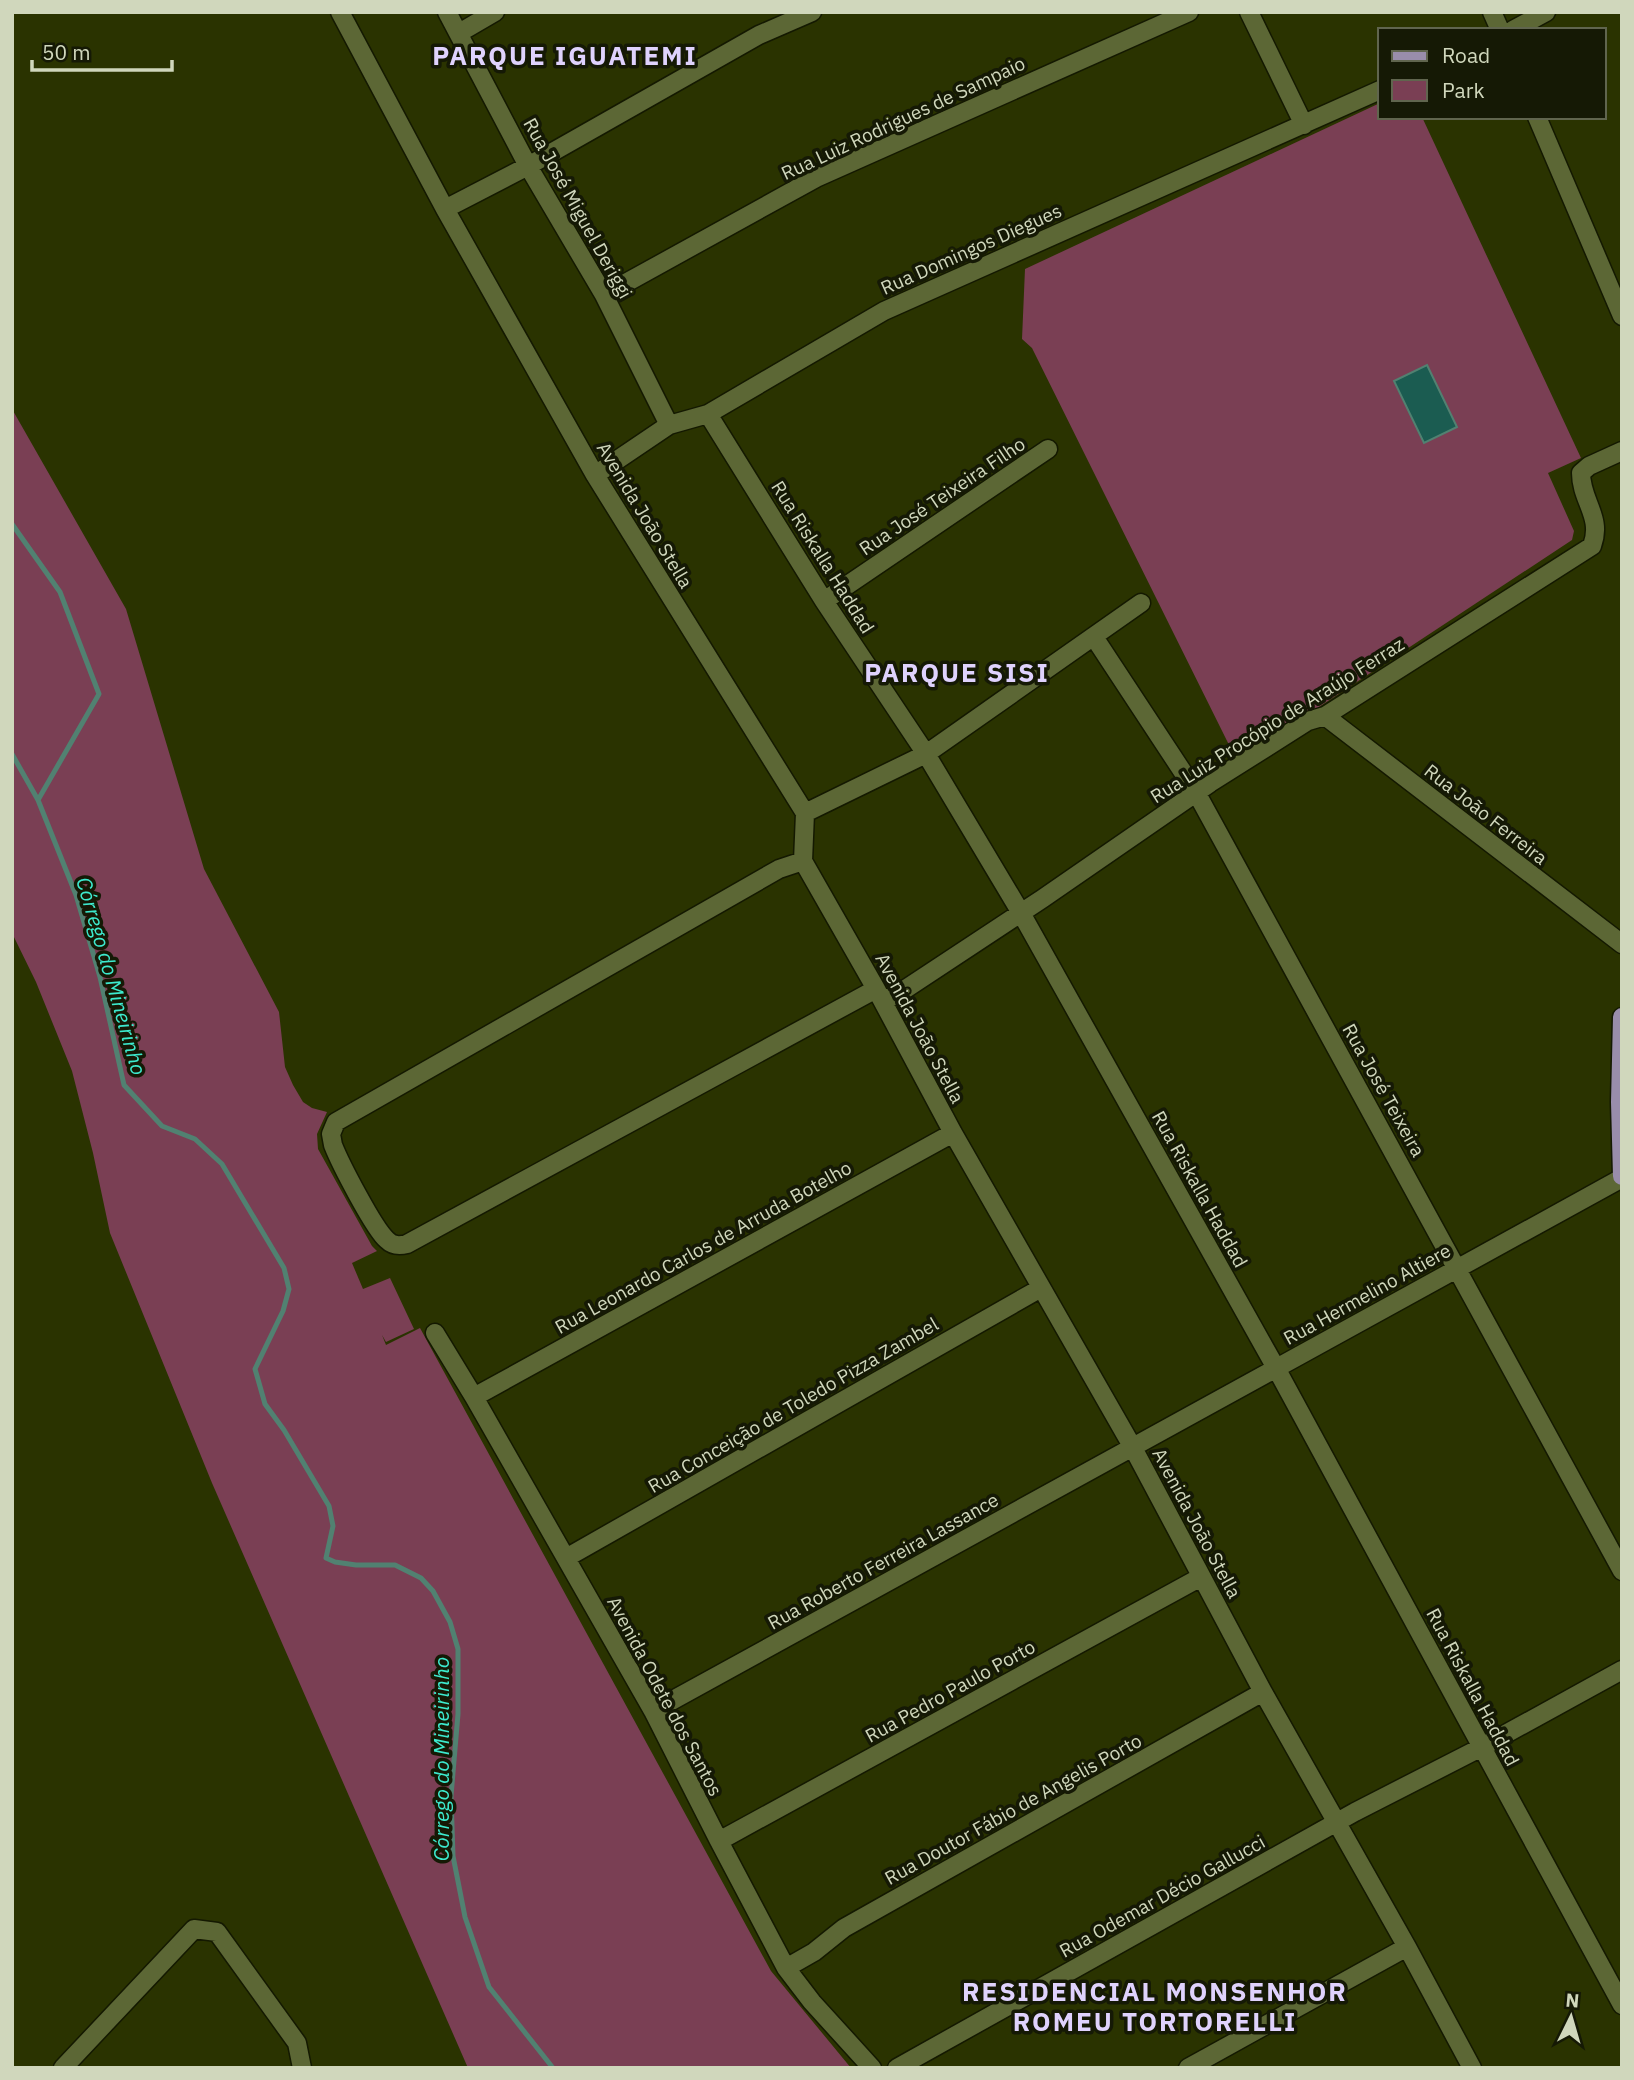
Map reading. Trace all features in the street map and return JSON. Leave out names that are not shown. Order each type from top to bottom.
[{"type":"main road","points":[[1622,1017],[1622,1177]]},
{"type":"street","name":"Avenida João Stella","points":[[340,12],[444,209],[595,475],[805,813]]},
{"type":"street","name":"Rua José Miguel Deriggi","points":[[447,12],[528,166],[604,295],[669,425]]},
{"type":"street","points":[[459,33],[495,12]]},
{"type":"street","points":[[444,209],[528,166],[759,35],[812,12]]},
{"type":"street","name":"Rua Luiz Rodrigues de Sampaio","points":[[604,295],[816,178],[1189,12]]},
{"type":"street","points":[[1249,12],[1304,125]]},
{"type":"street","points":[[1492,12],[1499,28]]},
{"type":"street","points":[[1517,28],[1546,12]]},
{"type":"street","name":"Rua Domingos Diegues","points":[[595,475],[669,425],[708,414],[884,311],[1378,91]]},
{"type":"street","points":[[1538,119],[1622,316]]},
{"type":"street","name":"Rua Riskalla Haddad","points":[[708,414],[824,601],[926,754],[1021,913],[1276,1368],[1622,2005]]},
{"type":"street","name":"Rua José Teixeira Filho","points":[[824,601],[1048,449]]},
{"type":"street","name":"Rua Luiz Procópio de Araújo Ferraz","points":[[803,861],[779,869],[336,1122],[331,1135],[333,1145],[384,1238],[393,1244],[407,1244],[880,995],[898,994],[1196,792],[1308,721],[1325,716],[1592,546],[1597,533],[1593,514],[1581,486],[1581,473],[1589,466],[1622,450]]},
{"type":"street","points":[[803,861],[805,813],[926,754],[1141,603]]},
{"type":"street","name":"Rua José Teixeira","points":[[1094,637],[1196,792],[1622,1571]]},
{"type":"street","name":"Rua João Ferreira","points":[[1325,716],[1622,944]]},
{"type":"street","name":"Avenida João Stella","points":[[803,861],[880,995],[953,1133],[1132,1446],[1200,1577],[1408,1947],[1472,2068]]},
{"type":"street","name":"Rua Leonardo Carlos de Arruda Botelho","points":[[474,1397],[953,1133]]},
{"type":"street","name":"Rua Hermelino Altiere","points":[[1132,1446],[1622,1177]]},
{"type":"street","name":"Rua Conceição de Toledo Pizza Zambel","points":[[566,1558],[1041,1288]]},
{"type":"street","name":"Avenida Odete dos Santos","points":[[435,1333],[653,1711],[786,1969],[872,2068]]},
{"type":"street","name":"Rua Roberto Ferreira Lassance","points":[[653,1711],[1132,1446]]},
{"type":"street","name":"Rua Pedro Paulo Porto","points":[[719,1841],[1200,1577]]},
{"type":"street","name":"Rua Odemar Décio Gallucci","points":[[897,2068],[1337,1822],[1622,1670]]},
{"type":"street","name":"Rua Doutor Fábio de Angelis Porto","points":[[786,1969],[814,1952],[844,1928],[1263,1692]]},
{"type":"street","points":[[63,2068],[194,1929],[216,1932],[297,2042],[302,2068]]},
{"type":"street","points":[[1188,2068],[1408,1947]]},
{"type":"green space","points":[[1378,104],[1378,119],[1423,119],[1581,458],[1548,473],[1574,531],[1572,540],[1237,761],[1032,348],[1022,339],[1025,269]]},
{"type":"green space","points":[[12,409],[126,609],[204,869],[279,1012],[285,1067],[293,1085],[303,1102],[327,1112],[317,1134],[318,1149],[377,1251],[352,1263],[363,1289],[390,1278],[414,1329],[386,1342],[382,1335],[386,1345],[420,1328],[771,1971],[851,2068],[468,2068],[212,1483],[110,1233],[72,1071],[36,982],[12,933]]},
{"type":"water","points":[[1427,365],[1457,427],[1424,443],[1394,381]]},
{"type":"waterway","name":"Córrego do Mineirinho","points":[[12,524],[60,592],[99,694],[38,800],[76,895],[100,977],[124,1085],[162,1126],[195,1139],[222,1164],[284,1268],[289,1289],[283,1311],[255,1369],[265,1404],[284,1430],[329,1506],[333,1526],[326,1558],[356,1565],[395,1565],[421,1578],[433,1591],[450,1622],[458,1649],[458,1714],[451,1796],[453,1856],[465,1917],[489,1987],[553,2068]]},
{"type":"waterway","points":[[12,754],[38,800]]},
{"type":"district","name":"PARQUE IGUATEMI","points":[[565,55]]},
{"type":"district","name":"PARQUE SISI","points":[[957,672]]},
{"type":"district","name":"RESIDENCIAL MONSENHOR ROMEU TORTORELLI","points":[[1155,2006]]}]
